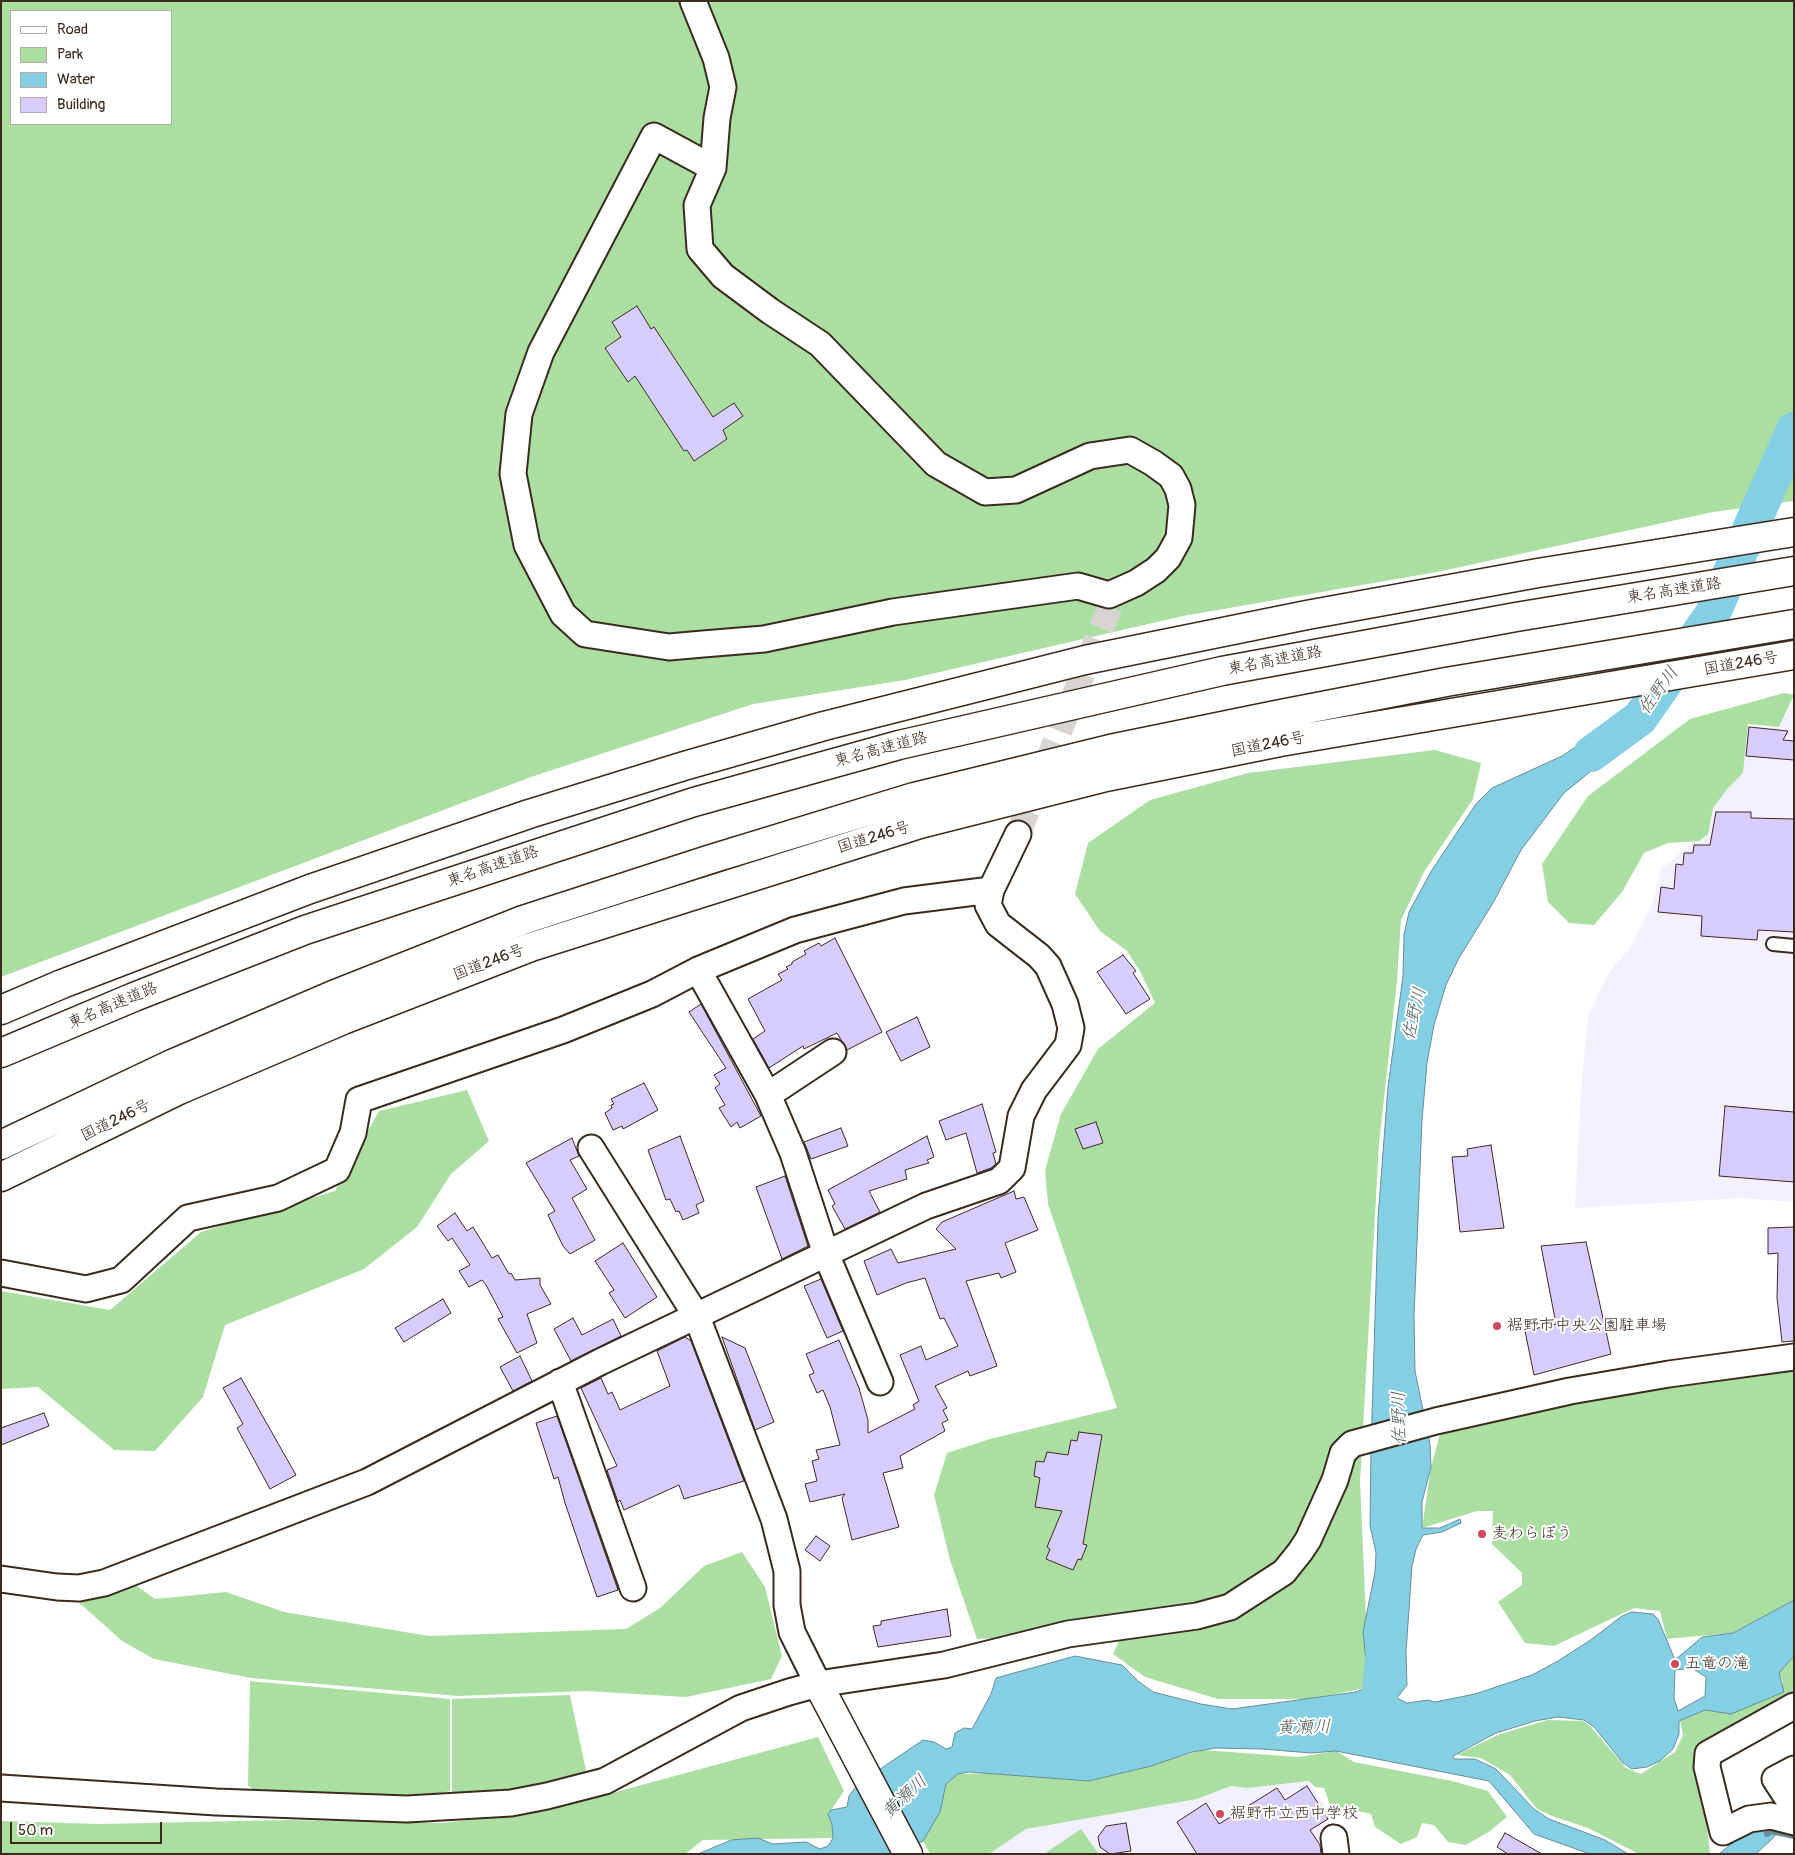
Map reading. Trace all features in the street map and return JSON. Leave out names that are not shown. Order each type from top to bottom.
[{"type":"main road","points":[[1,1010],[71,980],[310,889],[528,814],[684,766],[843,721],[1085,660],[1307,615],[1538,573],[1794,532]]},
{"type":"main road","name":"東名高速道路","points":[[1,1053],[134,997],[305,930],[694,802],[899,744],[1222,671],[1516,617],[1794,571]]},
{"type":"main road","name":"国道246号","points":[[1,1146],[174,1063],[333,995],[523,920],[710,859],[914,797],[1100,751],[1446,682],[1794,624]]},
{"type":"main road","name":"国道246号","points":[[1,1177],[180,1090],[343,1020],[531,947],[711,888],[920,824],[1106,777],[1280,742],[1794,654]]},
{"type":"main road","points":[[818,1684],[908,1854]]},
{"type":"street","points":[[693,1],[716,58],[723,87],[717,118],[713,168],[697,205],[700,249],[723,276],[770,311],[820,344],[936,464],[985,492],[1016,490],[1090,456],[1130,450],[1171,476],[1178,489],[1182,505],[1179,538],[1168,558],[1156,570],[1110,601],[1078,586],[893,612],[764,639],[669,647],[585,634],[563,614],[527,545],[513,474],[519,414],[541,352],[654,136],[713,168]]},
{"type":"street","points":[[1,1579],[57,1587],[79,1588],[104,1583],[367,1482],[560,1382],[926,1206],[999,1181],[1012,1168],[1021,1116],[1034,1090],[1068,1045],[1071,1028],[1065,1004],[1048,966],[993,916],[988,905],[991,890],[1018,834]]},
{"type":"street","points":[[1,1273],[86,1289],[121,1280],[188,1218],[278,1198],[337,1170],[353,1133],[359,1100],[563,1030],[652,994],[698,970],[804,928],[904,901],[991,890]]},
{"type":"street","points":[[698,970],[768,1095],[793,1153],[826,1254],[880,1382]]},
{"type":"street","points":[[768,1095],[834,1052]]},
{"type":"street","points":[[591,1148],[698,1317],[774,1519],[787,1571],[787,1605],[792,1632],[818,1684]]},
{"type":"street","points":[[1,1788],[216,1802],[398,1808],[512,1803],[605,1782],[741,1708],[818,1684],[944,1665],[1068,1634],[1198,1616],[1230,1607],[1284,1572],[1300,1552],[1308,1540],[1335,1480],[1343,1453],[1352,1444],[1436,1422],[1579,1389],[1669,1374],[1794,1357]]},
{"type":"street","points":[[560,1382],[633,1588]]},
{"type":"street","points":[[1794,1706],[1708,1754],[1706,1767],[1722,1843],[1749,1819],[1771,1816],[1794,1822]]},
{"type":"street","points":[[1794,1769],[1775,1780],[1794,1808]]},
{"type":"lane","points":[[1773,944],[1794,946]]},
{"type":"shaded area","points":[[1794,699],[1794,1202],[1742,1198],[1575,1208],[1581,1090],[1588,1016],[1608,974],[1629,949],[1653,902],[1661,869],[1696,840],[1725,762],[1749,726],[1779,728]]},
{"type":"shaded area","name":"裾野市立西中学校","points":[[1309,1781],[1328,1810],[1332,1854],[989,1854],[1026,1829],[1197,1799],[1231,1786],[1247,1788]]},
{"type":"green space","points":[[1,1],[1794,1],[1794,501],[1713,512],[1437,572],[1183,616],[905,680],[753,704],[531,777],[1,977]]},
{"type":"green space","points":[[1784,693],[1794,695],[1779,727],[1748,724],[1743,773],[1727,789],[1713,808],[1708,834],[1699,841],[1668,843],[1644,853],[1622,892],[1594,925],[1569,923],[1548,902],[1542,864],[1588,796],[1690,719]]},
{"type":"green space","points":[[1435,750],[1481,763],[1473,799],[1424,872],[1401,920],[1397,981],[1379,1144],[1360,1482],[1366,1617],[1365,1688],[1311,1699],[1218,1699],[1145,1677],[1113,1654],[1128,1621],[1041,1636],[977,1639],[950,1560],[934,1495],[947,1453],[990,1439],[1117,1408],[1048,1204],[1045,1170],[1061,1114],[1098,1049],[1155,1003],[1140,971],[1127,951],[1100,931],[1075,894],[1088,843],[1150,800],[1248,773]]},
{"type":"green space","points":[[467,1090],[489,1141],[451,1174],[417,1227],[364,1269],[225,1325],[203,1397],[155,1451],[114,1450],[38,1387],[1,1389],[1,1291],[110,1310],[201,1232],[335,1191],[379,1111]]},
{"type":"green space","points":[[1794,1371],[1794,1600],[1732,1633],[1667,1639],[1660,1611],[1634,1608],[1554,1646],[1525,1643],[1498,1602],[1522,1585],[1522,1573],[1492,1544],[1493,1511],[1477,1511],[1422,1528],[1431,1467],[1442,1427],[1499,1419],[1599,1398]]},
{"type":"green space","points":[[742,1552],[765,1587],[782,1656],[771,1679],[686,1697],[586,1691],[458,1696],[251,1678],[154,1659],[122,1641],[74,1598],[137,1586],[155,1599],[226,1592],[284,1612],[429,1636],[626,1629],[660,1608],[704,1566]]},
{"type":"green space","points":[[1794,1656],[1794,1698],[1700,1761],[1710,1854],[1639,1854],[1588,1828],[1537,1809],[1510,1775],[1481,1758],[1456,1755],[1500,1734],[1548,1720],[1583,1721],[1591,1727],[1626,1768],[1641,1774],[1675,1752],[1683,1735],[1680,1720],[1705,1710],[1731,1714],[1783,1683],[1779,1673]]},
{"type":"green space","points":[[250,1681],[450,1699],[450,1791],[427,1796],[339,1797],[255,1792],[248,1785]]},
{"type":"green space","points":[[570,1695],[587,1775],[537,1787],[452,1794],[452,1699]]},
{"type":"green space","points":[[818,1737],[844,1791],[831,1810],[833,1838],[703,1840],[685,1854],[1,1854],[1,1821],[101,1824],[286,1820],[442,1823],[546,1811]]},
{"type":"green space","points":[[1202,1750],[1299,1757],[1336,1751],[1354,1762],[1452,1781],[1488,1791],[1507,1817],[1490,1831],[1466,1845],[1448,1842],[1434,1825],[1422,1823],[1417,1837],[1401,1844],[1375,1827],[1371,1814],[1330,1805],[1324,1788],[1315,1787],[1309,1781],[1247,1788],[1231,1786],[1197,1799],[1026,1829],[989,1854],[930,1854],[923,1841],[940,1812],[946,1784],[958,1774],[1133,1770]]},
{"type":"green space","points":[[1081,1829],[1098,1853],[1044,1854]]},
{"type":"water","name":"黄瀬川","points":[[1625,719],[1638,733],[1564,793],[1521,850],[1493,903],[1459,958],[1446,985],[1434,1025],[1427,1063],[1422,1120],[1414,1316],[1415,1371],[1430,1444],[1431,1467],[1422,1502],[1422,1528],[1440,1528],[1460,1519],[1461,1523],[1442,1532],[1423,1535],[1416,1549],[1412,1566],[1406,1652],[1407,1685],[1397,1698],[1407,1703],[1428,1700],[1435,1702],[1475,1694],[1532,1675],[1558,1661],[1592,1639],[1622,1616],[1632,1612],[1653,1614],[1658,1619],[1675,1660],[1702,1637],[1733,1633],[1794,1600],[1794,1656],[1779,1673],[1784,1692],[1731,1714],[1705,1710],[1679,1721],[1679,1734],[1673,1749],[1660,1761],[1647,1767],[1632,1769],[1623,1763],[1594,1727],[1584,1720],[1558,1717],[1535,1721],[1496,1733],[1453,1756],[1454,1759],[1475,1759],[1496,1769],[1534,1809],[1549,1819],[1605,1840],[1628,1854],[1590,1854],[1534,1834],[1489,1781],[1336,1751],[1311,1753],[1216,1748],[1192,1752],[1151,1766],[1089,1781],[969,1772],[958,1774],[946,1784],[940,1812],[923,1841],[898,1854],[698,1854],[731,1840],[758,1838],[773,1844],[806,1842],[820,1849],[828,1846],[833,1838],[832,1825],[828,1814],[831,1810],[847,1807],[849,1796],[858,1784],[923,1740],[934,1742],[946,1749],[952,1747],[955,1733],[964,1728],[972,1729],[991,1694],[996,1678],[1075,1656],[1122,1665],[1138,1681],[1153,1692],[1201,1704],[1232,1709],[1356,1692],[1374,1685],[1389,1675],[1388,1669],[1378,1660],[1366,1661],[1363,1632],[1375,1572],[1376,1553],[1370,1525],[1378,1218],[1388,1087],[1403,976],[1404,935],[1409,912],[1432,870],[1476,804],[1492,788],[1562,756],[1590,737],[1600,735]],"holes":[[[1692,1668],[1706,1677],[1705,1696],[1678,1711],[1674,1698],[1675,1670]]]},
{"type":"water","points":[[1770,1825],[1775,1836],[1756,1854],[1719,1854],[1736,1840],[1754,1829]]},
{"type":"building","points":[[637,306],[651,329],[654,327],[713,417],[734,403],[743,416],[723,430],[727,439],[694,461],[687,450],[684,451],[635,376],[628,382],[605,348],[621,337],[612,322]]},
{"type":"building","points":[[1749,727],[1788,731],[1783,740],[1794,741],[1794,760],[1746,756]]},
{"type":"building","points":[[1716,812],[1751,812],[1751,818],[1794,819],[1794,932],[1758,930],[1757,940],[1701,936],[1702,916],[1658,912],[1661,887],[1674,889],[1676,864],[1683,865],[1684,853],[1693,853],[1694,845],[1710,845]]},
{"type":"building","points":[[835,938],[882,1032],[847,1050],[837,1033],[804,1049],[803,1046],[769,1068],[753,1039],[765,1031],[748,999],[782,980],[778,974],[788,969],[786,967],[806,954],[804,951],[819,943],[821,946]]},
{"type":"building","points":[[1123,955],[1136,971],[1133,973],[1150,999],[1126,1014],[1097,972]]},
{"type":"building","points":[[701,1004],[761,1116],[740,1128],[737,1122],[731,1127],[719,1108],[725,1105],[715,1088],[720,1084],[714,1075],[726,1068],[689,1012]]},
{"type":"building","points":[[917,1017],[930,1047],[901,1061],[886,1032]]},
{"type":"building","points":[[644,1083],[658,1110],[623,1129],[622,1126],[613,1130],[605,1113],[614,1104],[611,1099]]},
{"type":"building","points":[[982,1104],[996,1152],[993,1153],[996,1164],[977,1173],[966,1133],[946,1140],[939,1121]]},
{"type":"building","points":[[1725,1106],[1794,1112],[1794,1182],[1719,1176]]},
{"type":"building","points":[[1096,1122],[1103,1143],[1083,1149],[1075,1129]]},
{"type":"building","points":[[841,1128],[848,1146],[811,1159],[804,1142]]},
{"type":"building","points":[[680,1136],[704,1201],[696,1205],[699,1213],[683,1220],[679,1211],[676,1212],[670,1199],[666,1200],[648,1150]]},
{"type":"building","points":[[927,1136],[934,1157],[927,1160],[929,1163],[905,1170],[907,1179],[869,1191],[880,1212],[845,1229],[832,1206],[835,1204],[828,1190]]},
{"type":"building","points":[[572,1138],[579,1156],[570,1160],[587,1189],[572,1198],[595,1240],[570,1254],[563,1246],[548,1215],[555,1211],[526,1163]]},
{"type":"building","points":[[1491,1145],[1504,1228],[1460,1232],[1452,1157],[1468,1156],[1467,1149]]},
{"type":"building","points":[[785,1176],[808,1246],[782,1259],[756,1187]]},
{"type":"building","points":[[1014,1191],[1016,1199],[1024,1197],[1038,1230],[1005,1243],[1016,1272],[1001,1278],[999,1273],[966,1281],[997,1366],[970,1376],[968,1371],[935,1386],[947,1408],[943,1410],[948,1420],[942,1423],[945,1431],[900,1456],[903,1468],[883,1473],[899,1527],[852,1540],[842,1498],[845,1494],[810,1502],[805,1484],[817,1481],[812,1461],[819,1459],[816,1450],[840,1445],[830,1407],[823,1390],[817,1393],[809,1375],[814,1373],[806,1354],[839,1340],[859,1388],[868,1420],[868,1433],[915,1409],[913,1405],[919,1401],[900,1355],[921,1346],[926,1360],[958,1346],[944,1318],[940,1319],[925,1278],[906,1283],[877,1295],[864,1261],[891,1249],[898,1263],[956,1249],[936,1229],[942,1222]]},
{"type":"building","points":[[455,1213],[467,1231],[473,1227],[492,1258],[498,1255],[509,1274],[511,1273],[515,1280],[540,1278],[540,1285],[551,1304],[527,1314],[537,1343],[517,1353],[498,1319],[503,1317],[486,1285],[482,1280],[469,1287],[459,1271],[470,1265],[452,1238],[448,1241],[437,1226]]},
{"type":"building","points":[[1794,1227],[1794,1341],[1782,1342],[1777,1298],[1778,1253],[1768,1254],[1768,1228]]},
{"type":"building","points":[[1586,1242],[1611,1354],[1534,1375],[1525,1331],[1556,1324],[1541,1246]]},
{"type":"building","points":[[623,1243],[657,1297],[625,1318],[609,1293],[614,1290],[595,1261]]},
{"type":"building","points":[[821,1279],[843,1331],[827,1338],[804,1286]]},
{"type":"building","points":[[443,1299],[451,1313],[404,1342],[395,1328]]},
{"type":"building","points":[[573,1318],[582,1335],[613,1319],[621,1336],[571,1361],[554,1329]]},
{"type":"building","points":[[685,1337],[691,1341],[744,1481],[684,1499],[679,1485],[624,1510],[620,1500],[618,1502],[607,1470],[617,1466],[581,1388],[601,1378],[608,1394],[612,1392],[620,1410],[670,1386],[657,1351]]},
{"type":"building","points":[[722,1337],[745,1348],[774,1422],[755,1430]]},
{"type":"building","points":[[520,1356],[532,1381],[513,1391],[500,1367]]},
{"type":"building","points":[[241,1378],[296,1475],[270,1489],[237,1428],[243,1424],[223,1388]]},
{"type":"building","points":[[44,1413],[49,1426],[1,1445],[1,1428]]},
{"type":"building","points":[[557,1416],[618,1590],[597,1597],[558,1477],[554,1479],[536,1423]]},
{"type":"building","points":[[1079,1432],[1102,1435],[1083,1544],[1087,1545],[1081,1560],[1078,1559],[1073,1570],[1046,1559],[1050,1549],[1047,1547],[1062,1511],[1035,1507],[1040,1478],[1034,1476],[1036,1461],[1044,1462],[1047,1452],[1068,1455],[1071,1440],[1077,1441]]},
{"type":"building","points":[[816,1536],[830,1546],[820,1561],[805,1550]]},
{"type":"building","points":[[947,1609],[951,1636],[878,1647],[873,1626],[881,1625],[881,1621]]},
{"type":"building","name":"裾野市立西中学校","points":[[1307,1786],[1328,1819],[1310,1830],[1320,1845],[1321,1854],[1197,1854],[1177,1822],[1206,1803],[1219,1824],[1277,1788],[1285,1800]]},
{"type":"building","points":[[1126,1823],[1131,1851],[1110,1854],[1100,1847],[1098,1837],[1106,1826]]},
{"type":"building","points":[[1505,1833],[1542,1854],[1508,1854],[1497,1847]]},
{"type":"waterway","name":"佐野川","points":[[1591,754],[1640,718],[1712,615],[1794,430]]},
{"type":"waterway","name":"佐野川","points":[[1377,1727],[1387,1615]]},
{"type":"waterway","points":[[1767,1834],[1771,1831],[1794,1836]]},
{"type":"tunnel","points":[[1018,834],[1110,607]]},
{"type":"place","name":"裾野市中央公園駐車場","points":[[1497,1326]]},
{"type":"place","name":"麦わらぼう","points":[[1482,1534]]},
{"type":"place","name":"五竜の滝","points":[[1675,1664]]},
{"type":"place","name":"裾野市立西中学校","points":[[1220,1814]]}]
